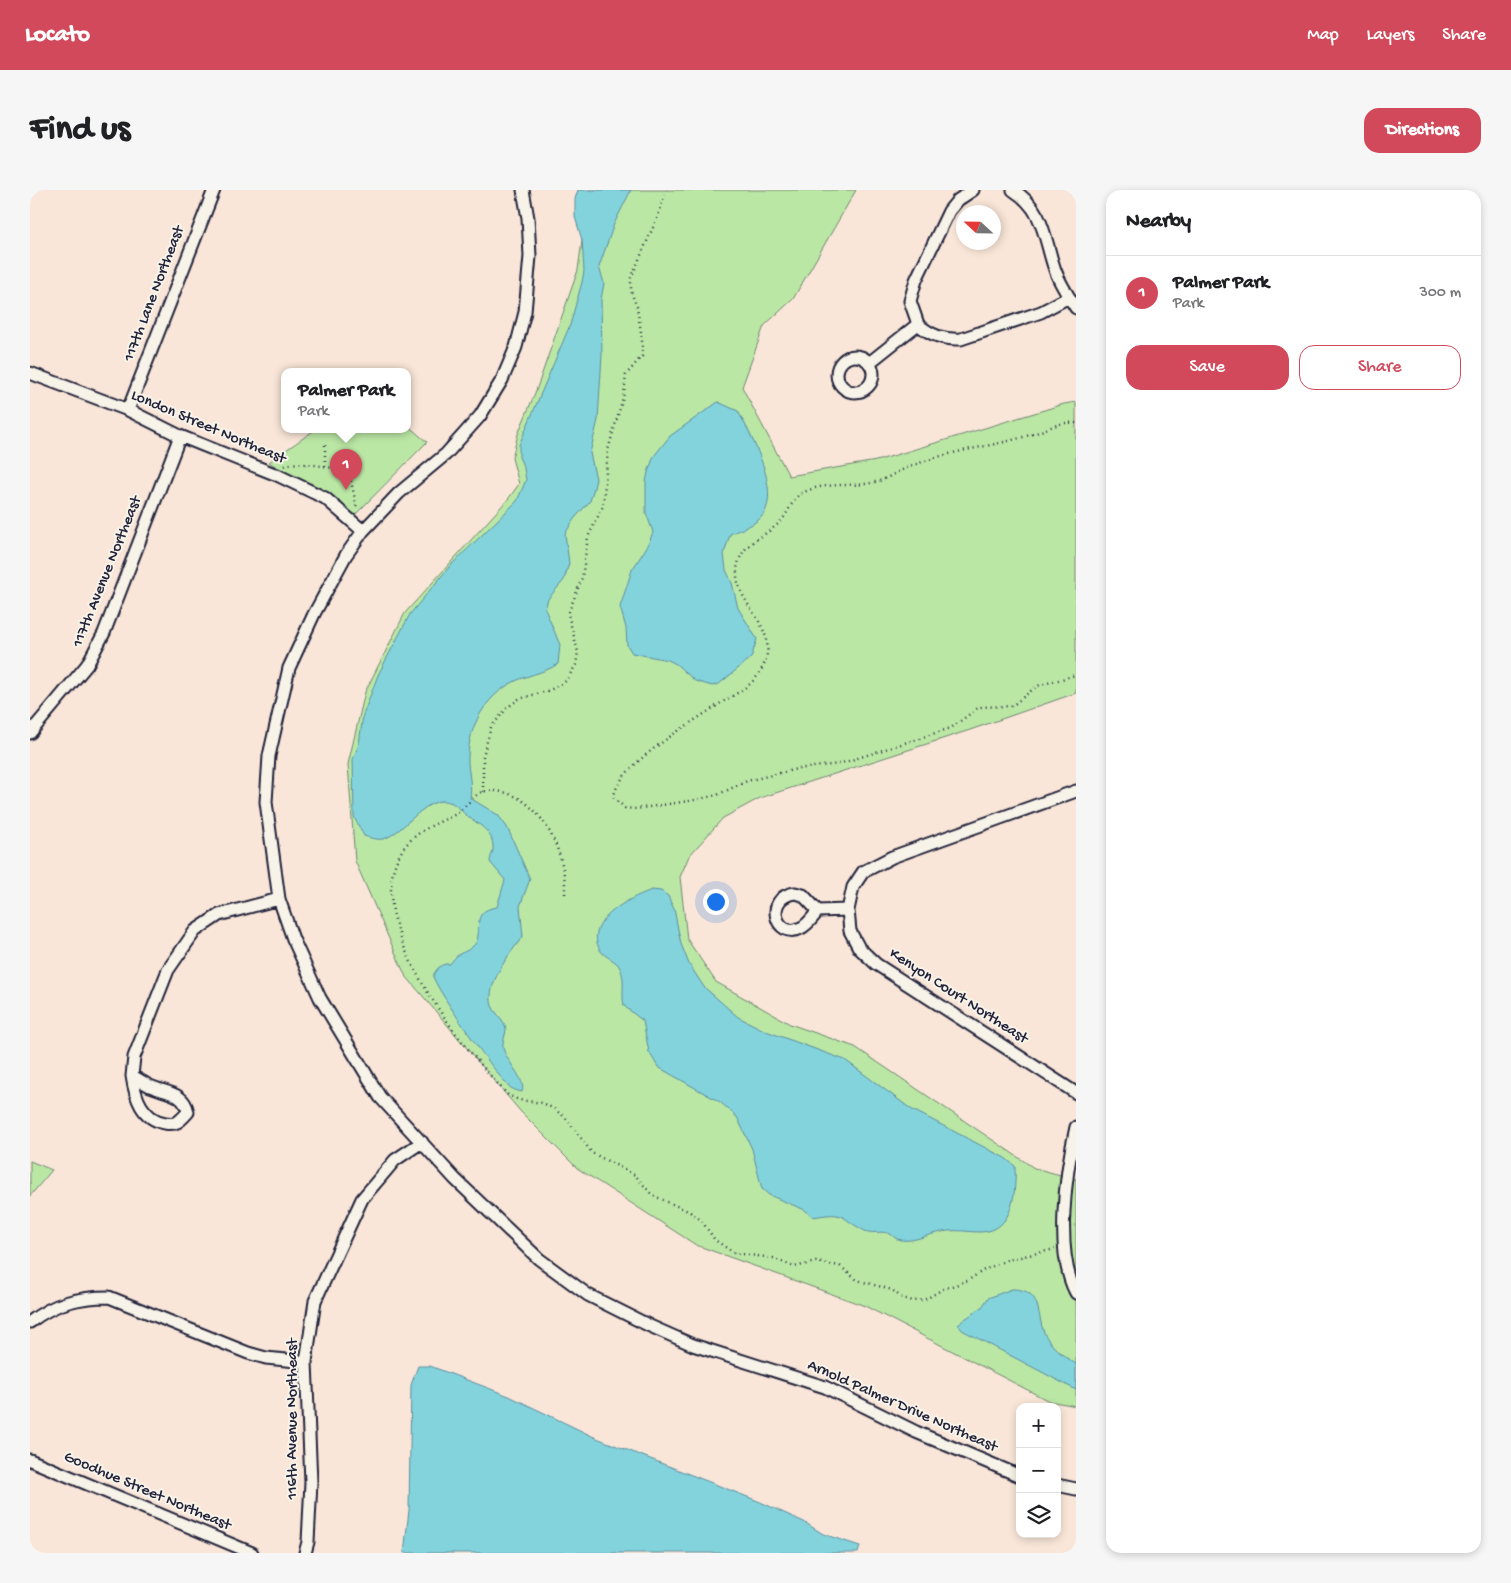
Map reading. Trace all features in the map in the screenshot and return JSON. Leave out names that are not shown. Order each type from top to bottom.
[{"type":"street","name":"117th Lane Northeast","points":[[128,410],[214,190]]},
{"type":"street","name":"Arnold Palmer Drive Northeast","points":[[523,190],[528,218],[530,256],[524,312],[516,347],[502,380],[480,416],[446,454],[399,493],[363,531],[346,555],[314,614],[289,668],[269,756],[266,802],[279,899],[293,939],[320,998],[380,1097],[455,1179],[539,1259],[588,1295],[650,1326],[693,1345],[825,1387],[916,1432],[1016,1474]]},
{"type":"street","points":[[973,190],[958,200],[949,211],[916,280],[910,301],[918,324],[939,338],[949,340],[961,339],[1041,312],[1069,297]]},
{"type":"street","points":[[1020,192],[1037,212],[1055,270],[1076,308]]},
{"type":"street","points":[[870,363],[918,324]]},
{"type":"street","name":"London Street Northeast","points":[[30,373],[128,410],[180,436],[273,474],[325,498],[363,531]]},
{"type":"street","name":"117th Avenue Northeast","points":[[30,733],[88,665],[104,633],[180,436]]},
{"type":"street","name":"Kenyon Court Northeast","points":[[1076,791],[892,857],[863,872],[854,887],[848,910],[850,931],[859,948],[876,964],[1076,1093]]},
{"type":"street","points":[[132,1076],[151,1086],[180,1097],[186,1104],[188,1112],[180,1122],[174,1124],[155,1121],[147,1114],[134,1092],[132,1076],[134,1057],[168,970],[195,931],[219,915],[279,899]]},
{"type":"street","points":[[818,911],[848,910]]},
{"type":"street","points":[[1076,1126],[1070,1153],[1064,1248],[1076,1293]]},
{"type":"street","name":"116th Avenue Northeast","points":[[305,1553],[311,1482],[306,1362],[315,1301],[362,1199],[395,1160],[422,1142]]},
{"type":"street","points":[[31,1321],[49,1309],[69,1301],[90,1297],[109,1297],[248,1353],[266,1358],[306,1362]]},
{"type":"street","name":"Goodhue Street Northeast","points":[[30,1460],[252,1553]]},
{"type":"street","points":[[1061,1485],[1076,1489]]},
{"type":"path","points":[[483,792],[483,756],[491,727],[508,707],[519,699],[550,690],[566,681],[576,665],[578,652],[568,614],[582,578],[588,536],[603,506],[608,450],[624,394],[626,375],[642,356],[638,307],[631,292],[631,278],[658,216],[666,190]]},
{"type":"path","points":[[1076,423],[1058,424],[1033,434],[942,456],[873,483],[817,487],[803,492],[794,499],[786,516],[740,555],[736,567],[747,604],[767,635],[768,647],[761,668],[754,680],[742,690],[667,739],[626,772],[614,790],[614,798],[626,808],[636,809],[659,806],[717,795],[747,781],[798,770],[839,764],[950,728],[979,707],[1012,706],[1037,686],[1076,675]]},
{"type":"path","points":[[324,445],[325,468]]},
{"type":"path","points":[[273,474],[288,463],[349,471],[359,514],[352,522]]},
{"type":"path","points":[[565,894],[558,855],[546,827],[535,811],[521,798],[498,792],[483,792],[473,798],[460,812],[426,827],[406,846],[393,871],[392,901],[403,943],[420,981],[449,1024],[508,1095],[519,1100],[543,1103],[554,1108],[565,1117],[592,1153],[635,1175],[652,1194],[690,1212],[701,1220],[715,1240],[734,1253],[772,1258],[794,1267],[816,1262],[840,1266],[857,1280],[892,1290],[902,1298],[913,1301],[924,1300],[943,1289],[967,1282],[984,1270],[1014,1258],[1064,1248]]},
{"type":"green space","points":[[589,190],[856,190],[793,299],[764,326],[742,387],[789,476],[876,461],[1076,402],[1076,693],[970,730],[760,798],[723,818],[689,856],[680,877],[687,939],[716,982],[790,1024],[855,1047],[1034,1168],[1076,1179],[1076,1406],[1049,1401],[865,1306],[696,1245],[577,1168],[520,1111],[405,975],[355,861],[348,764],[365,692],[405,613],[509,498],[519,484],[512,458],[518,434],[537,388],[578,270]]},
{"type":"green space","points":[[411,428],[427,442],[353,517],[269,462],[310,433],[411,433]]},
{"type":"green space","points":[[30,1161],[52,1170],[30,1196]]},
{"type":"water","points":[[578,190],[631,190],[614,224],[599,267],[604,283],[601,300],[602,355],[598,420],[590,453],[596,479],[590,501],[574,519],[565,534],[569,563],[564,580],[548,599],[545,609],[560,645],[558,664],[520,679],[498,692],[483,709],[473,729],[468,751],[470,798],[498,815],[507,827],[530,879],[520,906],[523,937],[500,969],[492,988],[491,998],[493,1009],[505,1025],[503,1047],[519,1076],[523,1087],[522,1092],[511,1088],[494,1069],[456,1015],[433,976],[439,967],[444,964],[450,964],[459,955],[472,947],[478,937],[478,924],[482,913],[497,907],[505,880],[490,862],[493,849],[488,832],[452,803],[443,801],[425,808],[391,836],[383,839],[374,839],[364,836],[354,817],[353,759],[359,744],[363,715],[378,675],[410,614],[450,566],[517,501],[526,480],[524,468],[519,457],[519,445],[570,325],[584,271],[582,240],[575,217],[575,199]]},
{"type":"water","points":[[718,402],[738,411],[762,463],[769,492],[768,504],[763,515],[752,524],[730,534],[724,554],[726,570],[732,583],[738,608],[757,639],[751,658],[719,684],[712,686],[695,681],[676,664],[668,660],[632,653],[627,645],[626,628],[620,607],[632,570],[648,545],[653,532],[646,513],[646,482],[654,456],[670,436]]},
{"type":"water","points":[[652,890],[661,891],[668,896],[674,909],[681,944],[689,964],[704,987],[738,1017],[766,1031],[845,1060],[911,1109],[1005,1158],[1015,1166],[1015,1187],[1011,1208],[1000,1225],[991,1230],[980,1232],[947,1231],[914,1240],[903,1240],[888,1233],[865,1231],[842,1216],[813,1217],[805,1210],[769,1195],[762,1189],[752,1149],[737,1117],[720,1102],[658,1067],[649,1052],[643,1021],[624,1006],[623,977],[620,968],[600,950],[596,939],[598,929],[603,920],[622,904]]},
{"type":"water","points":[[1012,1289],[1023,1290],[1035,1299],[1047,1338],[1060,1353],[1076,1364],[1076,1390],[962,1330],[958,1324],[982,1307],[988,1298]]},
{"type":"water","points":[[418,1366],[430,1366],[509,1396],[594,1437],[758,1501],[804,1522],[823,1534],[860,1546],[858,1553],[404,1553],[409,1510],[411,1385]]},
{"type":"place","name":"Palmer Park","points":[[346,490]]}]
